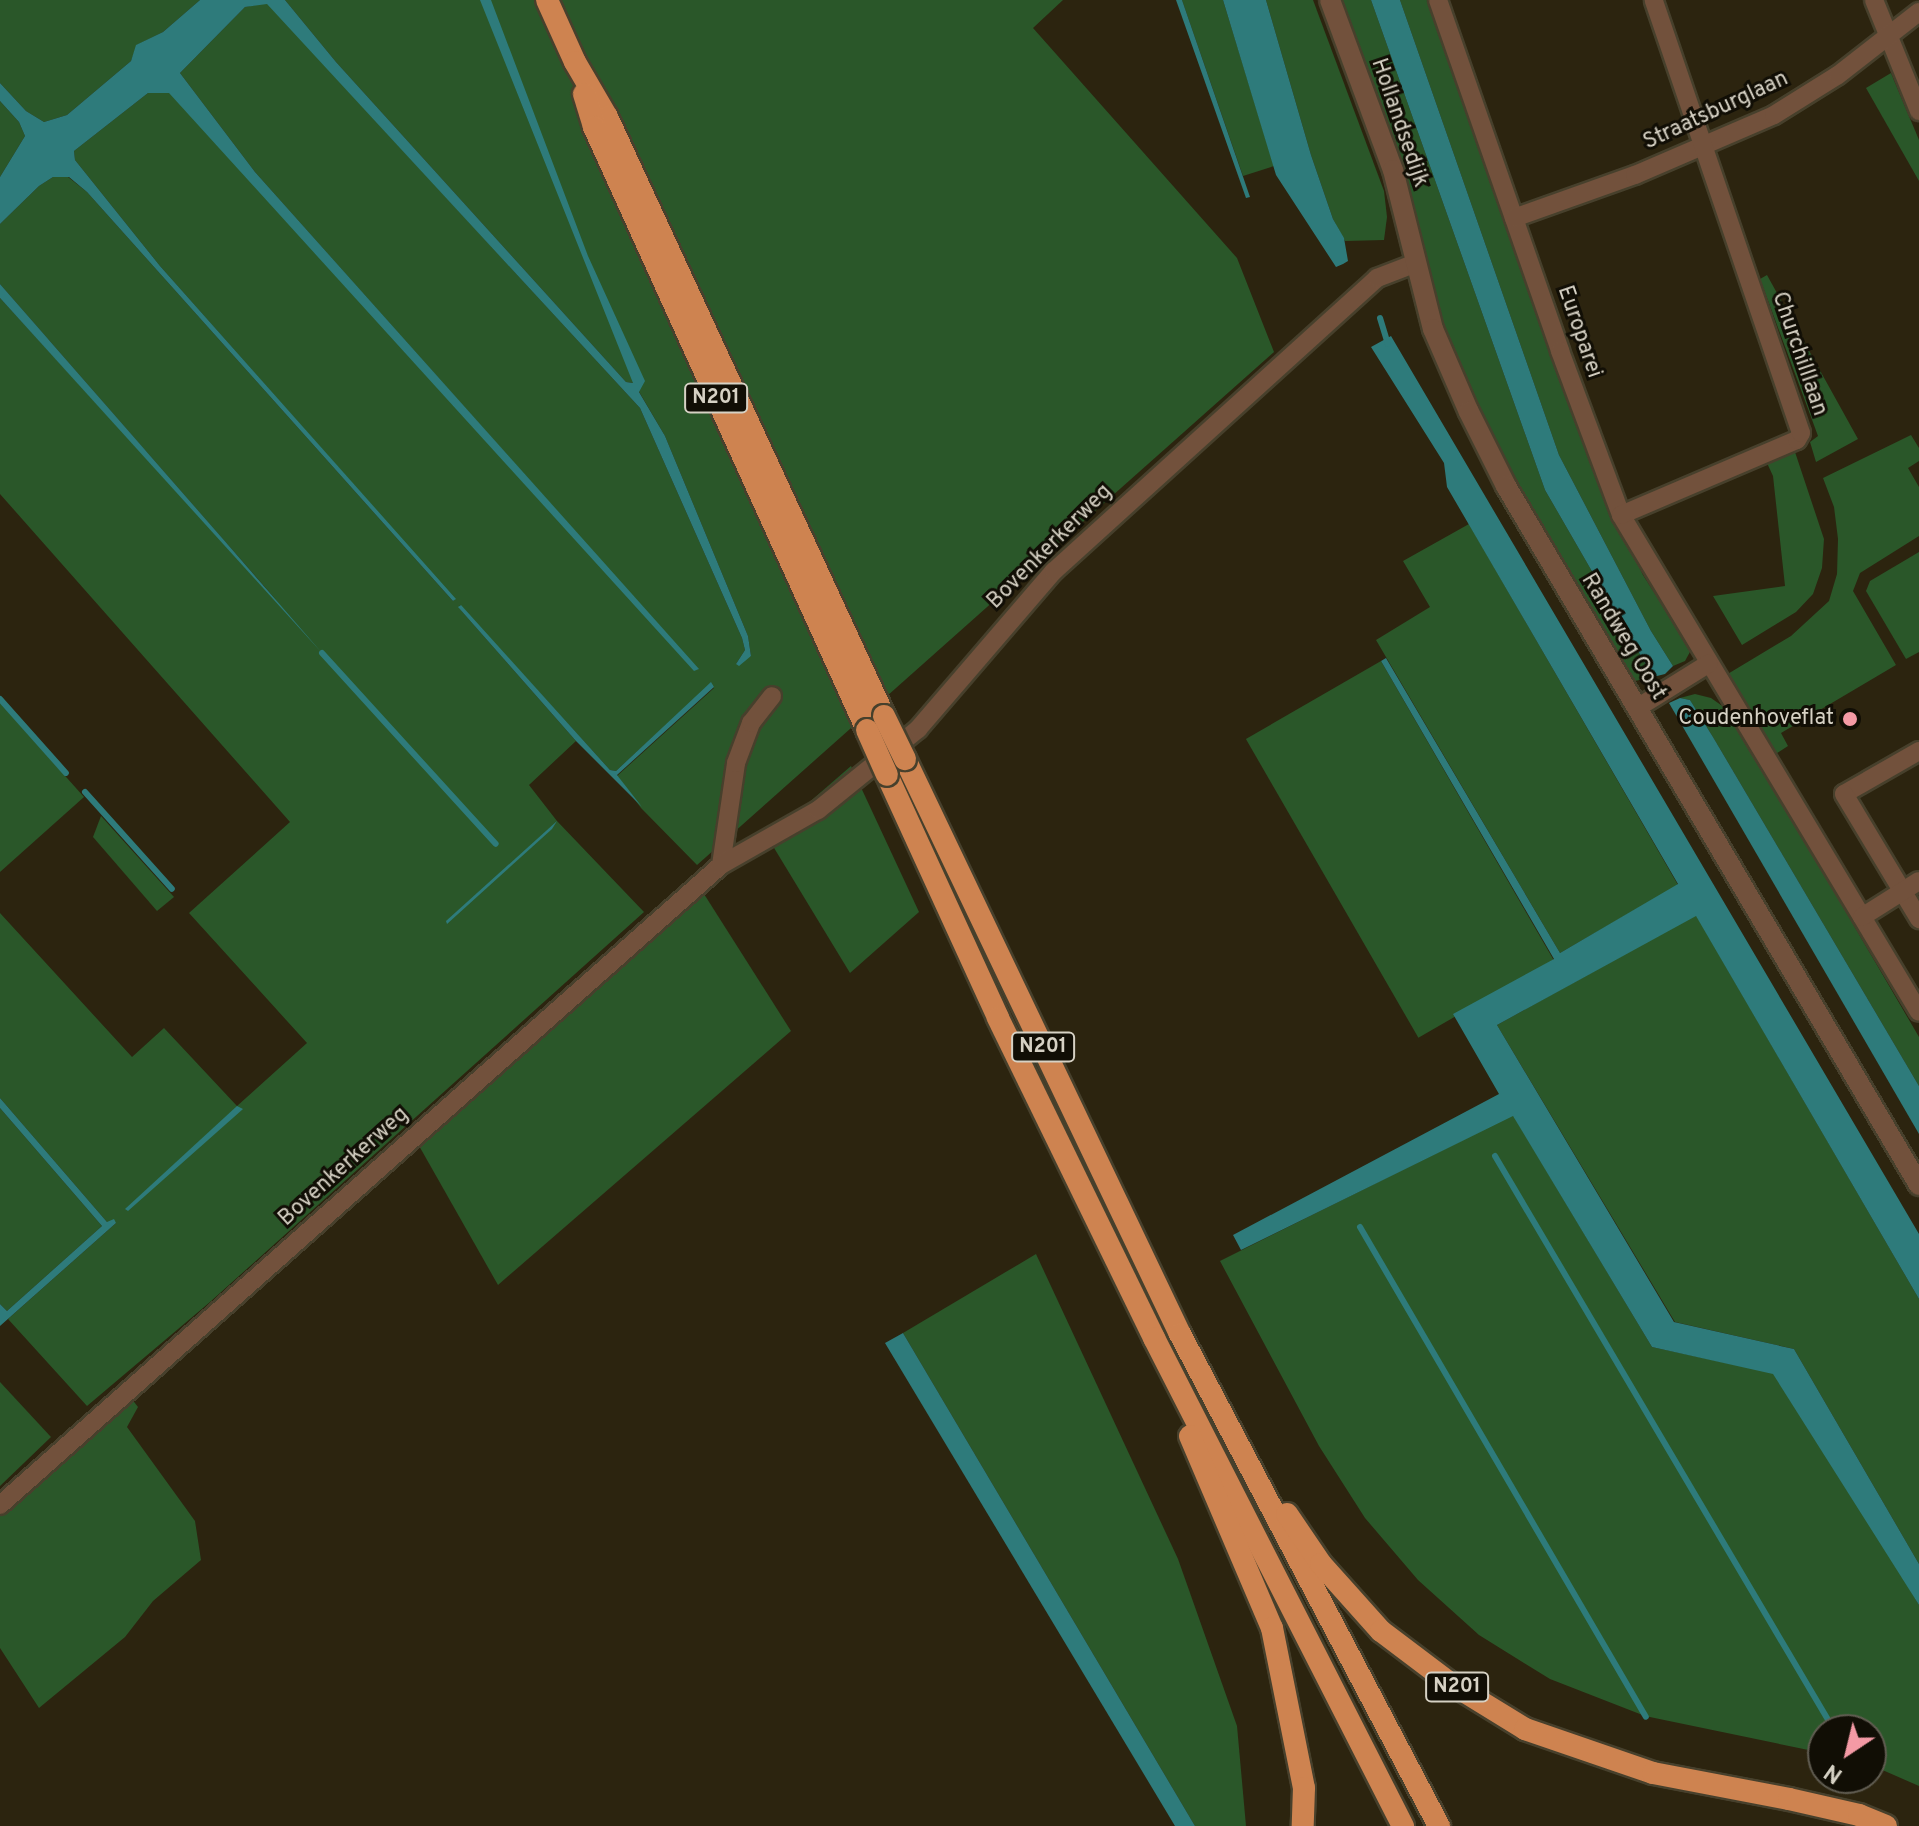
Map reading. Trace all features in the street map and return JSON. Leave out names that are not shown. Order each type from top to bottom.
[{"type":"highway","name":"N201","points":[[547,0],[575,62],[607,117],[875,723],[887,775],[998,1018],[1154,1338],[1403,1826]]},
{"type":"highway","name":"N201","points":[[875,723],[905,759],[1180,1334],[1439,1826]]},
{"type":"highway","name":"N201","points":[[1180,1334],[1236,1423],[1269,1487],[1321,1564],[1381,1631],[1447,1681],[1525,1729],[1590,1754],[1653,1773],[1859,1815],[1886,1826]]},
{"type":"highway","name":"N201","points":[[1154,1338],[1205,1477],[1272,1628],[1304,1788],[1303,1826]]},
{"type":"street","name":"Hollandsedijk","points":[[1330,0],[1393,170],[1416,263]]},
{"type":"street","name":"Europarei","points":[[1438,0],[1621,515],[1919,1012]]},
{"type":"street","points":[[1654,0],[1701,148]]},
{"type":"street","points":[[1874,0],[1919,111]]},
{"type":"street","name":"Straatsburglaan","points":[[1514,218],[1701,148],[1774,115],[1838,75],[1919,12]]},
{"type":"street","name":"Churchilllaan","points":[[1621,515],[1797,440],[1801,433],[1701,148]]},
{"type":"street","name":"Randweg Oost","points":[[1416,263],[1433,329],[1506,486],[1919,1185]]},
{"type":"street","name":"Bovenkerkerweg","points":[[0,1505],[721,865],[818,810],[887,756],[938,709],[1009,619],[1054,571],[1377,278],[1416,263]]},
{"type":"street","points":[[1637,708],[1708,664]]},
{"type":"street","points":[[721,865],[736,763],[751,723],[772,696]]},
{"type":"street","points":[[1919,751],[1844,794],[1911,886],[1919,919]]},
{"type":"street","points":[[1862,917],[1911,886]]},
{"type":"green space","points":[[0,0],[200,0],[163,32],[137,45],[131,61],[67,115],[44,122],[26,111],[0,83]]},
{"type":"green space","points":[[285,0],[1063,0],[1033,28],[1237,258],[1274,352],[697,865],[641,808],[617,776],[714,688],[711,683],[616,771],[610,770],[460,605],[459,608],[576,741],[529,785],[557,821],[644,912],[210,1302],[87,1406],[8,1319],[116,1223],[107,1222],[0,1098],[0,913],[132,1057],[164,1028],[237,1106],[307,1043],[189,913],[290,822],[0,494],[0,298],[278,602],[0,284],[0,224],[39,186],[53,177],[68,177],[87,192],[453,601],[455,599],[160,266],[75,160],[74,151],[148,93],[169,92],[694,670],[698,669],[255,172],[180,73],[245,7],[267,3],[640,408],[742,638],[745,650],[736,664],[751,656],[748,636],[665,436],[634,383],[626,382],[336,62]]},
{"type":"green space","points":[[1182,0],[1223,0],[1274,166],[1243,176]]},
{"type":"green space","points":[[1266,0],[1313,0],[1384,191],[1387,217],[1384,240],[1345,241],[1333,219]]},
{"type":"green space","points":[[1337,0],[1371,0],[1545,490],[1653,677],[1635,681],[1491,439],[1436,314]]},
{"type":"green space","points":[[1400,0],[1428,0],[1598,482],[1643,575],[1691,650],[1685,661],[1673,666],[1651,631],[1559,455]]},
{"type":"green space","points":[[1891,73],[1919,140],[1919,181],[1866,88]]},
{"type":"green space","points":[[0,101],[19,122],[25,136],[0,177]]},
{"type":"green space","points":[[1767,275],[1858,439],[1816,462],[1810,442],[1818,436],[1760,279]]},
{"type":"green space","points":[[1911,435],[1919,448],[1919,461],[1908,468],[1919,487],[1919,536],[1860,573],[1853,591],[1896,665],[1781,733],[1788,746],[1774,755],[1726,675],[1791,636],[1829,601],[1837,574],[1838,539],[1834,507],[1823,478]]},
{"type":"green space","points":[[1795,452],[1824,539],[1822,568],[1813,594],[1796,612],[1742,645],[1713,596],[1785,586],[1773,476],[1767,463]]},
{"type":"green space","points":[[1469,524],[1678,885],[1560,953],[1376,640],[1430,607],[1403,561]]},
{"type":"green space","points":[[1919,552],[1919,652],[1906,659],[1866,591],[1870,581]]},
{"type":"green space","points":[[1381,661],[1554,960],[1418,1038],[1246,739]]},
{"type":"green space","points":[[1695,694],[1711,698],[1728,710],[1919,1037],[1919,1086],[1713,737],[1690,700],[1680,698]]},
{"type":"green space","points":[[0,703],[84,797],[0,872]]},
{"type":"green space","points":[[851,766],[919,912],[850,973],[768,838]]},
{"type":"green space","points":[[101,816],[174,897],[157,911],[93,837]]},
{"type":"green space","points":[[704,894],[791,1031],[498,1285],[418,1144]]},
{"type":"green space","points":[[1696,915],[1919,1299],[1919,1564],[1794,1349],[1675,1322],[1497,1025]]},
{"type":"green space","points":[[0,1108],[102,1226],[7,1311],[0,1304]]},
{"type":"green space","points":[[1513,1115],[1652,1347],[1773,1373],[1906,1583],[1919,1605],[1919,1786],[1887,1772],[1887,1714],[1807,1714],[1807,1750],[1645,1716],[1550,1679],[1479,1635],[1418,1580],[1365,1518],[1319,1446],[1220,1261]]},
{"type":"green space","points":[[1036,1254],[1178,1559],[1237,1726],[1246,1826],[1195,1826],[903,1333]]},
{"type":"green space","points":[[0,1382],[51,1437],[0,1486]]},
{"type":"green space","points":[[131,1398],[138,1407],[127,1427],[195,1521],[201,1560],[153,1601],[125,1637],[39,1708],[0,1648],[0,1515]]},
{"type":"water","points":[[200,0],[285,0],[336,62],[626,382],[633,383],[480,0],[491,0],[588,256],[645,381],[639,392],[665,436],[748,636],[751,656],[739,666],[736,664],[745,650],[742,638],[640,408],[267,4],[245,7],[180,73],[255,172],[699,669],[694,671],[169,93],[148,93],[74,151],[75,160],[160,266],[456,599],[453,601],[87,192],[69,177],[53,177],[39,186],[0,224],[0,177],[25,136],[19,122],[0,101],[0,83],[26,111],[44,122],[67,115],[131,61],[136,45],[163,32]]},
{"type":"water","points":[[1176,0],[1182,0],[1250,197],[1246,198]]},
{"type":"water","points":[[1223,0],[1266,0],[1311,155],[1333,219],[1344,238],[1348,261],[1343,264],[1336,267],[1276,175]]},
{"type":"water","points":[[1371,0],[1400,0],[1559,455],[1651,631],[1673,666],[1665,674],[1653,677],[1545,490]]},
{"type":"water","points":[[0,284],[223,539],[322,653],[0,298]]},
{"type":"water","points":[[1391,336],[1919,1234],[1919,1299],[1696,916],[1497,1025],[1674,1322],[1794,1349],[1919,1564],[1919,1605],[1773,1374],[1652,1347],[1513,1116],[1241,1250],[1233,1235],[1499,1094],[1453,1014],[1554,959],[1381,661],[1386,658],[1560,953],[1678,884],[1447,487],[1444,463],[1371,347]]},
{"type":"water","points":[[461,605],[610,770],[616,771],[711,682],[714,687],[617,775],[642,807],[576,741],[458,607]]},
{"type":"water","points":[[1680,698],[1690,700],[1713,737],[1919,1086],[1919,1134],[1669,703]]},
{"type":"water","points":[[557,821],[552,829],[447,924],[446,921]]},
{"type":"water","points":[[0,1098],[107,1222],[114,1219],[116,1223],[0,1326],[0,1304],[7,1311],[102,1226],[0,1108]]},
{"type":"water","points":[[237,1106],[243,1109],[128,1211],[125,1209]]},
{"type":"water","points":[[903,1333],[1195,1826],[1175,1826],[885,1343]]},
{"type":"waterway","points":[[1380,318],[1388,344]]},
{"type":"waterway","points":[[322,653],[496,844]]},
{"type":"waterway","points":[[0,699],[66,773]]},
{"type":"waterway","points":[[85,792],[172,889]]},
{"type":"waterway","points":[[1495,1156],[1825,1714]]},
{"type":"waterway","points":[[1360,1227],[1646,1717]]},
{"type":"place","name":"Coudenhoveflat","points":[[1850,719]]}]
